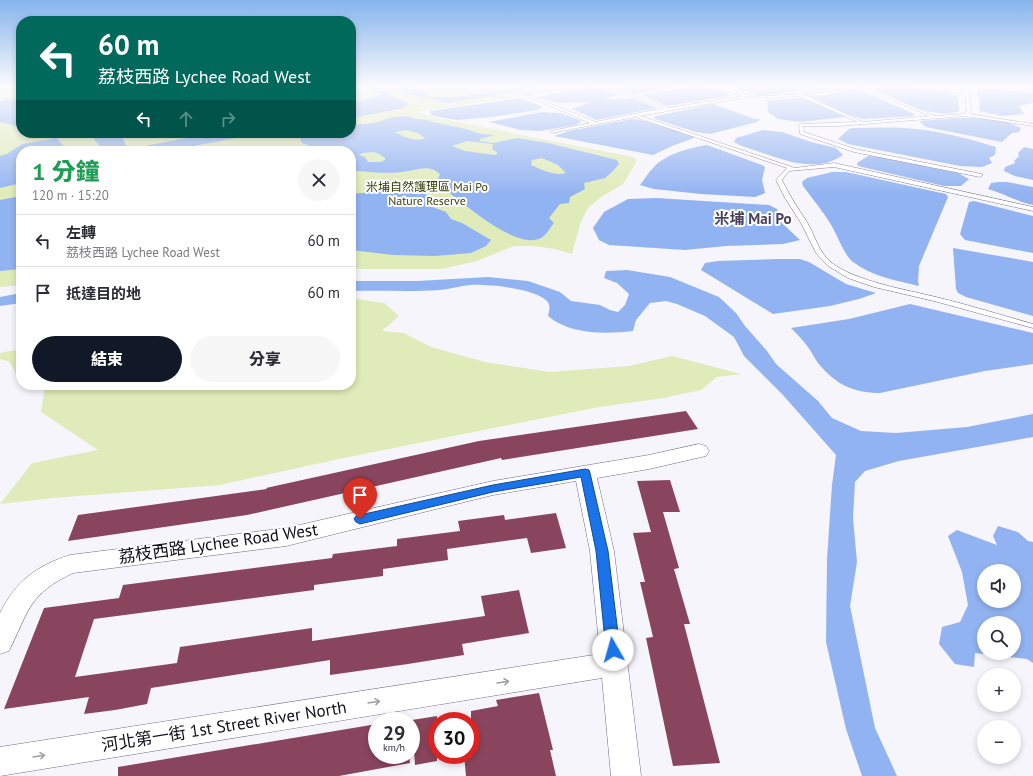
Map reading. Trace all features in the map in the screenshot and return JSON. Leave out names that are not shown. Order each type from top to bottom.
[{"type":"street","name":"荔枝西路 Lychee Road West","points":[[0,643],[22,596],[31,586],[44,577],[70,564],[286,537],[493,488],[649,462],[699,451]]},
{"type":"street","points":[[585,473],[602,551],[626,776]]},
{"type":"street","name":"河北第一街 1st Street River North","points":[[0,762],[615,664]]},
{"type":"lane","points":[[553,132],[598,122]]},
{"type":"lane","points":[[654,122],[794,169]]},
{"type":"lane","points":[[859,122],[801,126],[802,133],[854,150],[980,175]]},
{"type":"lane","points":[[1014,122],[1033,125]]},
{"type":"lane","points":[[1033,209],[834,165],[787,170],[779,180],[804,223],[819,253],[830,265],[852,276],[877,285],[936,299],[1033,326]]},
{"type":"green space","name":"米埔自然護理區 Mai Po Nature Reserve","points":[[0,122],[16,122],[16,138],[356,138],[356,122],[458,122],[633,157],[636,159],[636,163],[623,184],[601,197],[588,208],[581,221],[572,254],[555,249],[534,246],[514,246],[477,261],[441,269],[362,269],[356,268],[356,146],[16,146],[16,285],[0,287]]},
{"type":"green space","points":[[356,299],[384,303],[399,316],[382,331],[404,333],[431,347],[485,362],[549,372],[629,366],[672,356],[741,374],[717,377],[701,390],[664,398],[599,407],[334,460],[220,485],[53,498],[0,504],[32,463],[98,450],[41,412],[44,390],[356,390]]},
{"type":"green space","points":[[16,350],[16,375],[10,362],[0,359],[0,353]]},
{"type":"water","points":[[1,122],[16,122],[16,126]]},
{"type":"water","points":[[435,122],[481,134],[495,135],[480,139],[480,141],[494,143],[517,138],[548,143],[617,160],[619,164],[605,178],[584,183],[585,189],[570,197],[569,203],[560,204],[549,218],[554,223],[545,234],[539,239],[528,240],[515,237],[488,222],[474,212],[440,186],[438,179],[440,174],[431,169],[421,168],[390,173],[357,171],[356,146],[310,146],[302,143],[300,139],[356,138],[356,125]],"holes":[[[407,130],[418,133],[425,138],[418,140],[405,137],[395,132]],[[467,141],[493,144],[492,149],[498,153],[495,155],[465,151],[452,146]],[[374,152],[386,159],[381,162],[368,162],[365,157],[359,155]],[[542,158],[558,165],[566,173],[553,173],[531,165],[532,160]]]},
{"type":"water","points":[[490,122],[580,122],[576,125],[540,131],[521,130]]},
{"type":"water","points":[[615,122],[649,122],[692,135],[694,138],[653,155],[554,136],[569,131]]},
{"type":"water","points":[[665,122],[756,122],[710,134],[696,132]]},
{"type":"water","points":[[920,122],[1007,122],[1021,128],[1019,132],[1012,133],[1002,142],[926,127]]},
{"type":"water","points":[[852,128],[905,128],[940,133],[996,147],[995,155],[989,158],[992,163],[982,167],[960,166],[848,144],[838,139]]},
{"type":"water","points":[[763,130],[782,132],[811,142],[836,148],[843,155],[823,163],[802,164],[780,159],[744,147],[734,142],[736,138]]},
{"type":"water","points":[[52,138],[56,138],[64,146],[19,146],[22,144],[53,139]]},
{"type":"water","points":[[93,138],[122,138],[126,146],[100,146]]},
{"type":"water","points":[[187,138],[236,138],[194,146],[144,146]]},
{"type":"water","points":[[707,145],[765,167],[762,180],[765,193],[755,197],[701,194],[654,189],[640,185],[651,170],[664,159],[685,150]]},
{"type":"water","points":[[1024,147],[1033,149],[1033,180],[1015,176],[1004,171],[1005,167],[1015,163],[1014,161],[1019,156],[1018,153]]},
{"type":"water","points":[[16,148],[16,184],[0,188],[0,156],[7,154]]},
{"type":"water","points":[[868,156],[880,157],[958,173],[969,179],[961,186],[944,186],[858,166],[857,163]]},
{"type":"water","points":[[832,172],[846,172],[946,194],[948,197],[919,266],[919,286],[894,280],[868,271],[850,259],[830,223],[803,186],[802,182],[807,178]]},
{"type":"water","points":[[1007,182],[1033,187],[1033,205],[988,189],[991,183]]},
{"type":"water","points":[[393,190],[424,193],[434,199],[430,206],[446,212],[451,219],[462,223],[491,240],[486,246],[471,253],[435,256],[393,255],[356,251],[356,194]]},
{"type":"water","points":[[16,197],[16,269],[0,271],[0,200]]},
{"type":"water","points":[[656,198],[769,205],[777,209],[782,223],[800,240],[783,244],[726,246],[685,250],[609,245],[599,240],[593,228],[604,212],[628,199]]},
{"type":"water","points":[[974,201],[1033,216],[1033,253],[965,240],[960,234],[969,202]]},
{"type":"water","points":[[953,248],[1033,262],[1033,316],[966,297],[958,293],[956,289]]},
{"type":"water","points":[[800,259],[809,262],[846,284],[876,293],[830,306],[773,314],[701,270],[705,263],[718,261]]},
{"type":"water","points":[[627,270],[670,277],[719,297],[736,313],[776,364],[818,401],[832,418],[861,431],[896,433],[967,427],[1033,414],[1033,437],[899,461],[865,471],[855,482],[853,518],[857,562],[850,606],[875,728],[897,776],[862,776],[846,729],[826,642],[827,559],[832,485],[836,455],[782,394],[744,356],[734,337],[705,316],[666,301],[650,303],[636,320],[633,331],[600,333],[577,330],[557,322],[548,316],[549,306],[547,301],[532,293],[522,290],[488,285],[470,285],[429,291],[356,291],[356,281],[417,281],[488,277],[528,281],[560,292],[571,301],[600,305],[618,312],[625,305],[629,294],[617,283],[604,278],[606,271]]},
{"type":"water","points":[[16,294],[16,304],[0,306],[0,297]]},
{"type":"water","points":[[910,304],[1033,333],[1033,364],[985,371],[880,393],[870,393],[845,386],[831,377],[818,363],[806,344],[791,328],[849,319]]},
{"type":"water","points":[[998,526],[1018,532],[1028,541],[1033,542],[1033,663],[1027,659],[1021,658],[1021,616],[977,616],[977,653],[975,653],[974,667],[955,664],[939,644],[942,627],[960,622],[968,605],[962,572],[948,536],[957,530],[997,545],[993,536]]},
{"type":"building","points":[[686,411],[698,429],[502,460],[501,458],[247,515],[68,541],[78,515],[267,489],[266,488],[479,441]]},
{"type":"building","points":[[670,480],[680,512],[663,512],[679,568],[674,569],[690,624],[684,624],[720,763],[673,766],[646,638],[653,637],[640,582],[645,582],[633,533],[651,532],[637,481]]},
{"type":"building","points":[[556,513],[566,548],[531,553],[527,538],[447,549],[448,560],[383,569],[383,576],[314,585],[314,590],[94,619],[75,677],[177,663],[180,647],[312,628],[312,641],[485,616],[481,596],[519,590],[529,633],[462,644],[464,655],[408,664],[330,675],[330,660],[151,688],[147,704],[115,710],[84,714],[89,697],[4,709],[44,608],[119,598],[123,585],[332,558],[333,554],[397,546],[397,539],[460,531],[458,521],[504,515],[505,520]]},
{"type":"building","points":[[539,693],[553,750],[550,750],[556,776],[466,776],[465,764],[480,764],[480,712],[471,711],[498,706],[496,700]]},
{"type":"building","points":[[428,717],[428,763],[415,765],[420,764],[420,719]]},
{"type":"building","points":[[368,725],[368,764],[405,764],[339,776],[118,776],[118,767]]},
{"type":"district","name":"米埔 Mai Po","points":[[753,218]]},
{"type":"route","points":[[360,519],[493,488],[585,473],[602,551],[613,650]]}]
